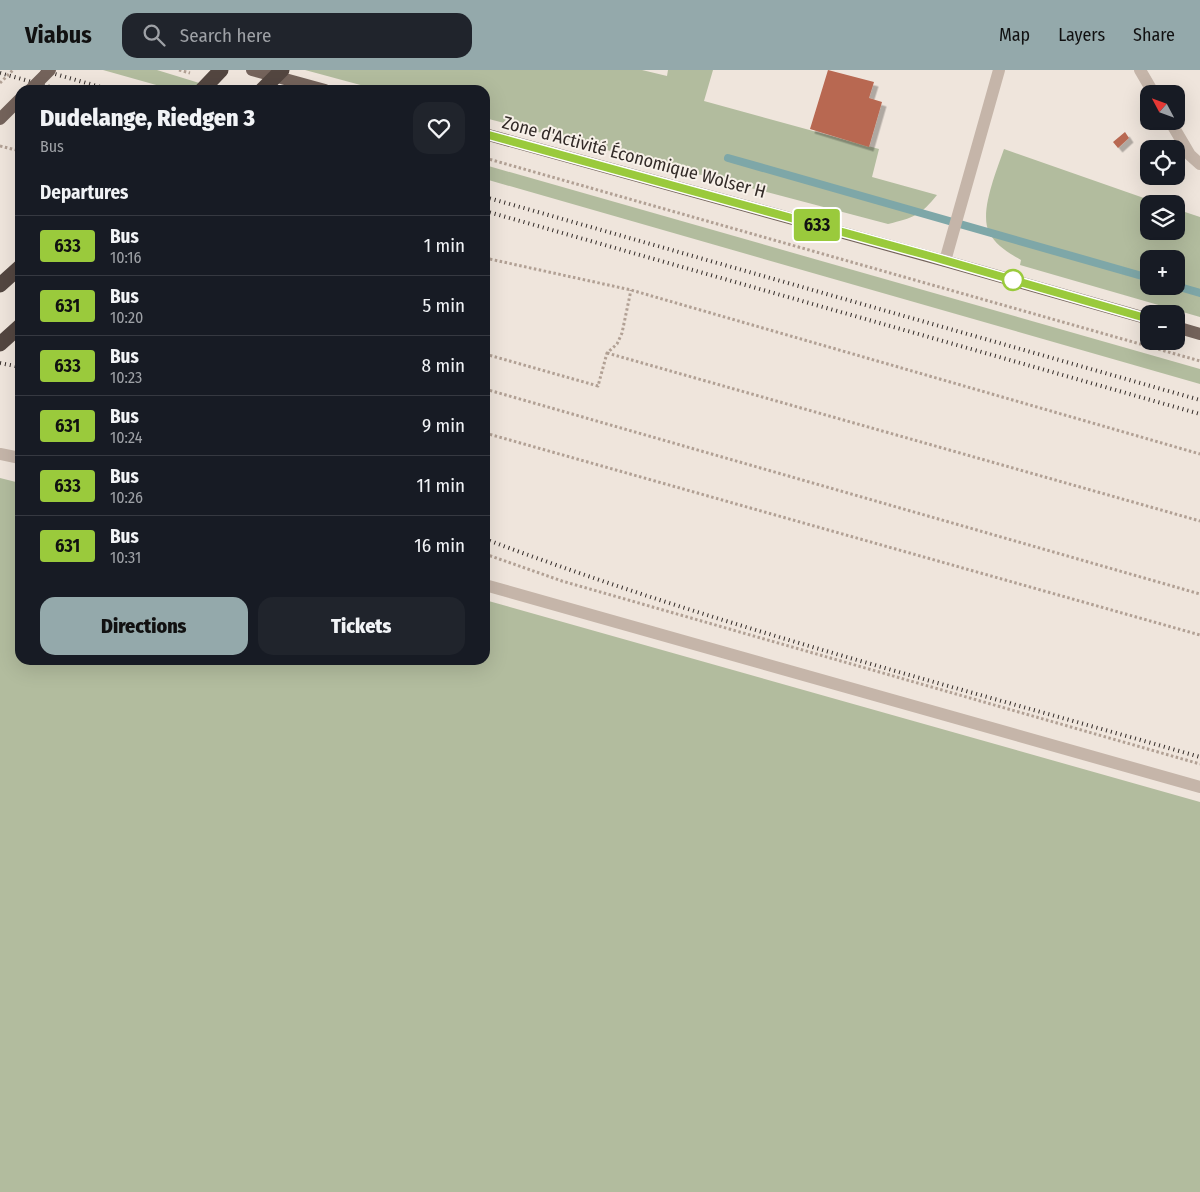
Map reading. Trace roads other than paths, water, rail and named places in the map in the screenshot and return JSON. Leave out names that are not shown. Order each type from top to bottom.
[{"type":"highway","points":[[207,85],[221,70]]},
{"type":"highway","points":[[267,85],[282,70]]},
{"type":"highway","points":[[0,285],[15,272]]},
{"type":"highway","points":[[0,344],[15,330]]},
{"type":"main road","points":[[35,85],[50,70]]},
{"type":"main road","points":[[252,70],[307,85]]},
{"type":"main road","points":[[0,119],[15,105]]},
{"type":"main road","name":"Zone d'Activité Économique Wolser H","points":[[490,135],[1140,316]]},
{"type":"main road","points":[[1185,330],[1200,334]]},
{"type":"lane","points":[[945,261],[999,70]]},
{"type":"lane","points":[[1140,70],[1149,85]]},
{"type":"lane","points":[[1177,130],[1195,152],[1200,164]]},
{"type":"lane","points":[[0,454],[15,457]]},
{"type":"lane","points":[[490,586],[1200,787]]},
{"type":"waterway","points":[[728,158],[1140,275]]},
{"type":"waterway","points":[[1185,289],[1200,293]]},
{"type":"railway","points":[[41,70],[94,85]]},
{"type":"railway","points":[[0,73],[43,85]]},
{"type":"railway","points":[[490,198],[1200,400]]},
{"type":"railway","points":[[490,212],[1200,414]]},
{"type":"railway","points":[[0,363],[15,366]]},
{"type":"railway","points":[[490,541],[573,571],[751,628],[930,681],[1200,757]]}]
